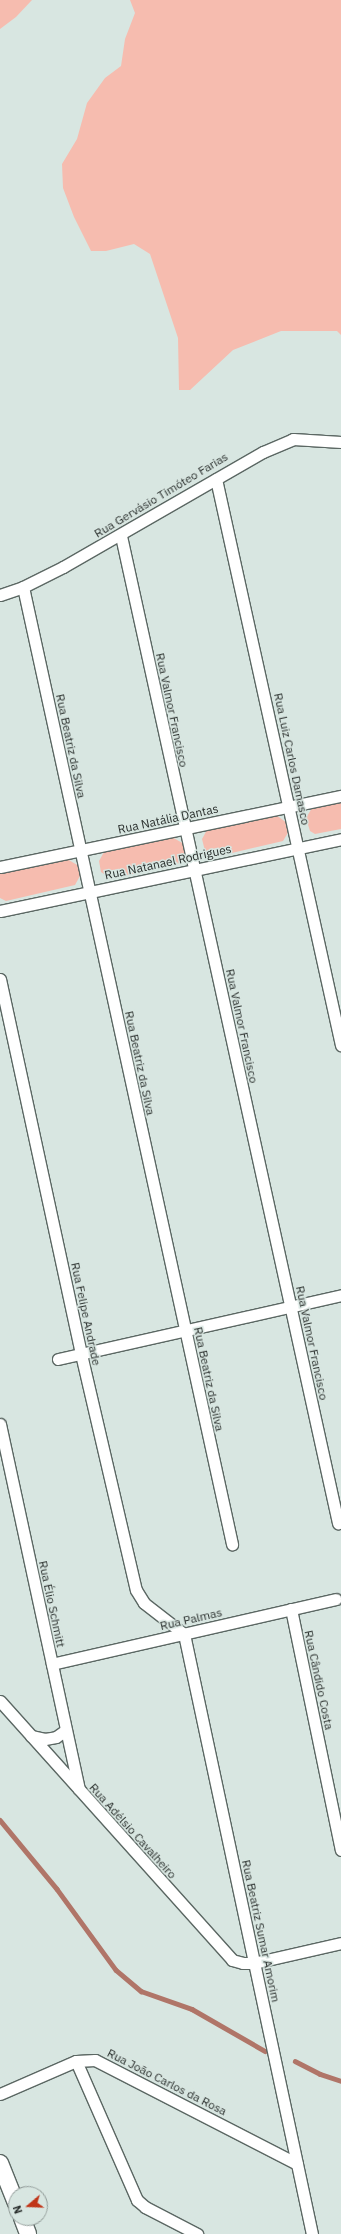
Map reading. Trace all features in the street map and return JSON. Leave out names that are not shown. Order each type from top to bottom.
[{"type":"street","name":"Rua Gervásio Timóteo Farias","points":[[0,595],[23,587],[121,536],[263,452],[294,439],[341,442]]},
{"type":"street","name":"Rua Luiz Carlos Damasco","points":[[216,479],[341,1045]]},
{"type":"street","name":"Rua Valmor Francisco","points":[[121,536],[338,1523]]},
{"type":"street","name":"Rua Beatriz da Silva","points":[[23,587],[232,1544]]},
{"type":"street","name":"Rua Natália Dantas","points":[[0,867],[341,796]]},
{"type":"street","name":"Rua Natanael Rodrigues","points":[[0,911],[341,839]]},
{"type":"street","name":"Rua Felipe Andrade","points":[[0,979],[81,1354],[136,1590],[144,1603],[184,1634]]},
{"type":"street","points":[[58,1359],[341,1295]]},
{"type":"street","name":"Rua Élio Schmitt","points":[[1,1429],[79,1790]]},
{"type":"street","name":"Rua Palmas","points":[[52,1664],[336,1599]]},
{"type":"street","name":"Rua Cândido Costa","points":[[291,1609],[341,1850]]},
{"type":"street","name":"Rua Beatriz Sumar Amorim","points":[[184,1634],[312,2234]]},
{"type":"street","name":"Rua Adélsio Cavalheiro","points":[[0,1702],[224,1953],[232,1960],[243,1964],[254,1963],[341,1943]]},
{"type":"street","points":[[31,1736],[45,1739],[56,1737],[66,1730]]},
{"type":"street","points":[[76,2060],[136,2200],[197,2234]]},
{"type":"street","name":"Rua João Carlos da Rosa","points":[[0,2094],[76,2060],[95,2060],[297,2164]]},
{"type":"street","points":[[0,2163],[9,2186]]},
{"type":"shaded area","points":[[0,0],[32,0],[16,17],[0,29]]},
{"type":"shaded area","points":[[130,0],[341,0],[341,335],[337,331],[281,331],[233,350],[190,390],[179,390],[178,338],[150,254],[134,244],[106,251],[91,251],[74,217],[63,188],[62,164],[77,139],[87,103],[105,78],[121,66],[125,39],[135,13]]},
{"type":"shaded area","points":[[341,801],[341,829],[315,834],[310,831],[306,818],[312,808]]},
{"type":"shaded area","points":[[276,815],[287,823],[289,831],[283,841],[215,857],[205,851],[202,839],[207,830]]},
{"type":"shaded area","points":[[172,837],[184,844],[186,852],[180,863],[111,879],[101,872],[99,861],[104,852]]},
{"type":"shaded area","points":[[67,859],[79,866],[81,874],[75,885],[6,901],[0,898],[0,874]]},
{"type":"waterway","points":[[0,1820],[57,1889],[116,1970],[141,1991],[192,2009],[265,2051]]},
{"type":"waterway","points":[[295,2061],[320,2074],[341,2081]]}]
